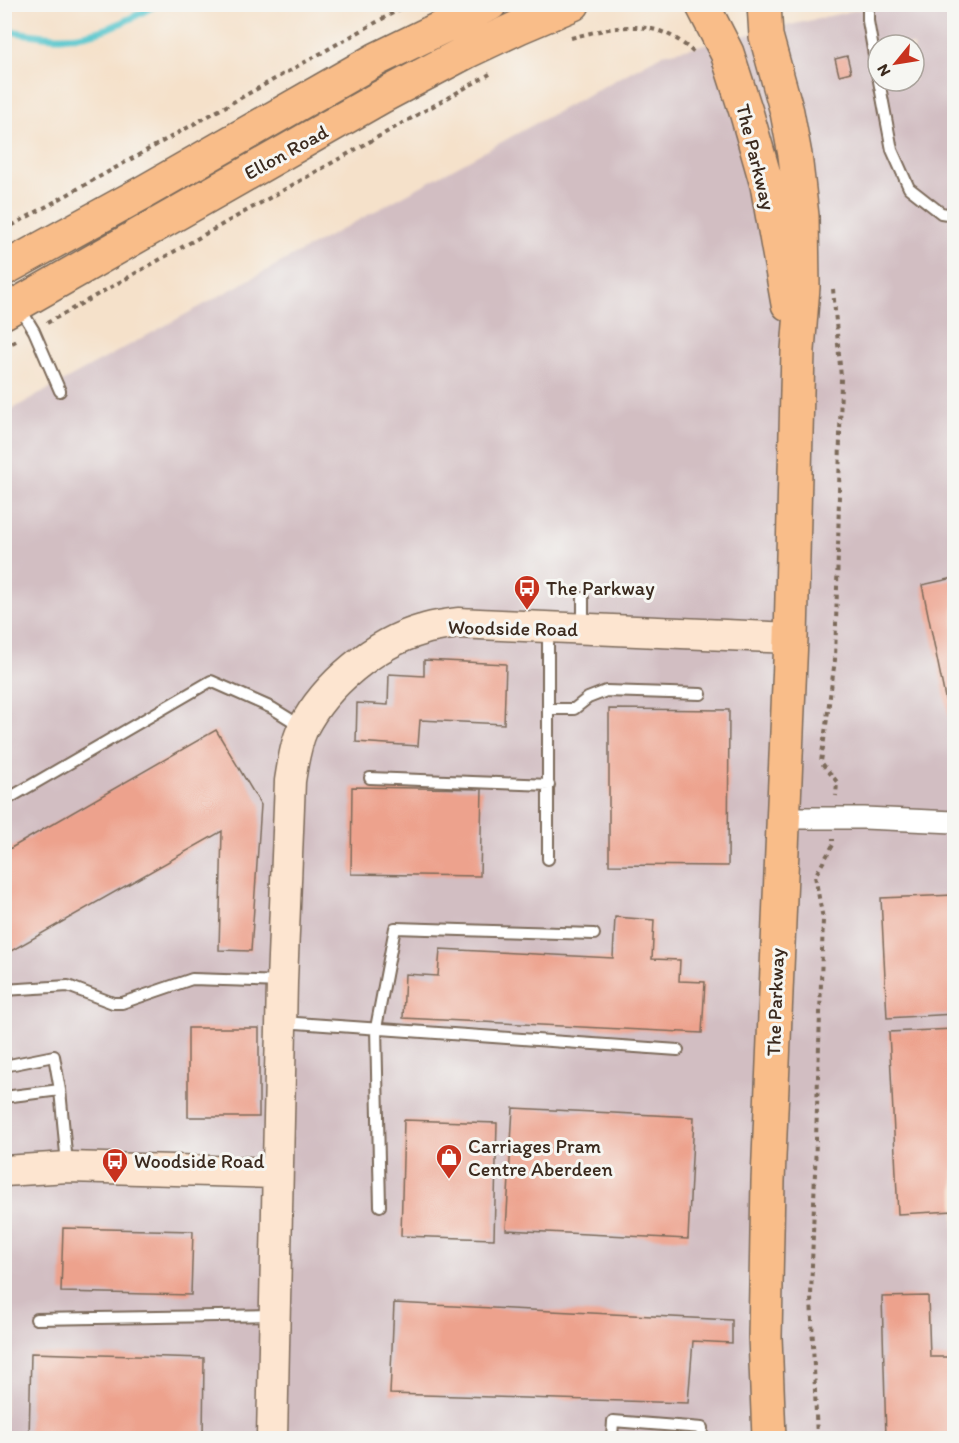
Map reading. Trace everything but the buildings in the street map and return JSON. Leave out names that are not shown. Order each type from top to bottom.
[{"type":"main road","points":[[376,59],[457,4]]},
{"type":"main road","name":"Ellon Road","points":[[4,269],[376,59],[490,4]]},
{"type":"main road","name":"Ellon Road","points":[[19,316],[381,98],[466,52],[573,4]]},
{"type":"main road","name":"The Parkway","points":[[702,4],[727,53],[764,175],[798,350]]},
{"type":"main road","name":"The Parkway","points":[[764,4],[766,36],[787,112],[795,155],[802,216],[803,287],[798,350],[791,638],[768,1181],[765,1337],[769,1438]]},
{"type":"street","name":"Woodside Road","points":[[272,1438],[282,982],[290,781],[294,754],[304,728],[338,679],[407,635],[423,629],[458,623],[791,638]]},
{"type":"street","points":[[783,818],[954,822]]},
{"type":"street","points":[[4,1171],[68,1167],[277,1173]]},
{"type":"lane","points":[[868,4],[870,33]]},
{"type":"lane","points":[[881,93],[892,150],[909,188],[941,213],[954,215]]},
{"type":"lane","points":[[19,316],[60,391]]},
{"type":"lane","points":[[582,629],[583,598]]},
{"type":"lane","points":[[548,627],[548,859]]},
{"type":"lane","points":[[4,801],[212,681],[272,708],[304,728]]},
{"type":"lane","points":[[548,709],[574,710],[588,698],[606,691],[701,694]]},
{"type":"lane","points":[[370,778],[549,785]]},
{"type":"lane","points":[[380,1206],[376,1028],[395,928],[594,934]]},
{"type":"lane","points":[[4,990],[68,986],[113,1003],[122,1003],[192,979],[282,982]]},
{"type":"lane","points":[[282,1022],[678,1050]]},
{"type":"lane","points":[[4,1066],[54,1056],[68,1167]]},
{"type":"lane","points":[[4,1097],[60,1090]]},
{"type":"lane","points":[[36,1319],[273,1315]]},
{"type":"lane","points":[[612,1438],[613,1421],[702,1428],[701,1438]]},
{"type":"path","points":[[4,230],[409,4]]},
{"type":"path","points":[[570,38],[603,29],[631,25],[657,30],[676,38],[692,51],[697,59]]},
{"type":"path","points":[[4,347],[19,316],[494,73]]},
{"type":"path","points":[[817,1438],[810,1297],[823,919],[815,876],[833,845],[837,782],[821,762],[835,660],[842,377],[833,281]]},
{"type":"shaded area","points":[[878,5],[954,5],[954,1438],[5,1438],[5,413],[663,54]]},
{"type":"waterway","points":[[4,30],[53,37],[85,35],[123,22],[157,4]]},
{"type":"place","name":"The Parkway","points":[[527,611]]},
{"type":"place","name":"Carriages Pram Centre Aberdeen","points":[[449,1180]]},
{"type":"place","name":"Woodside Road","points":[[115,1184]]}]
